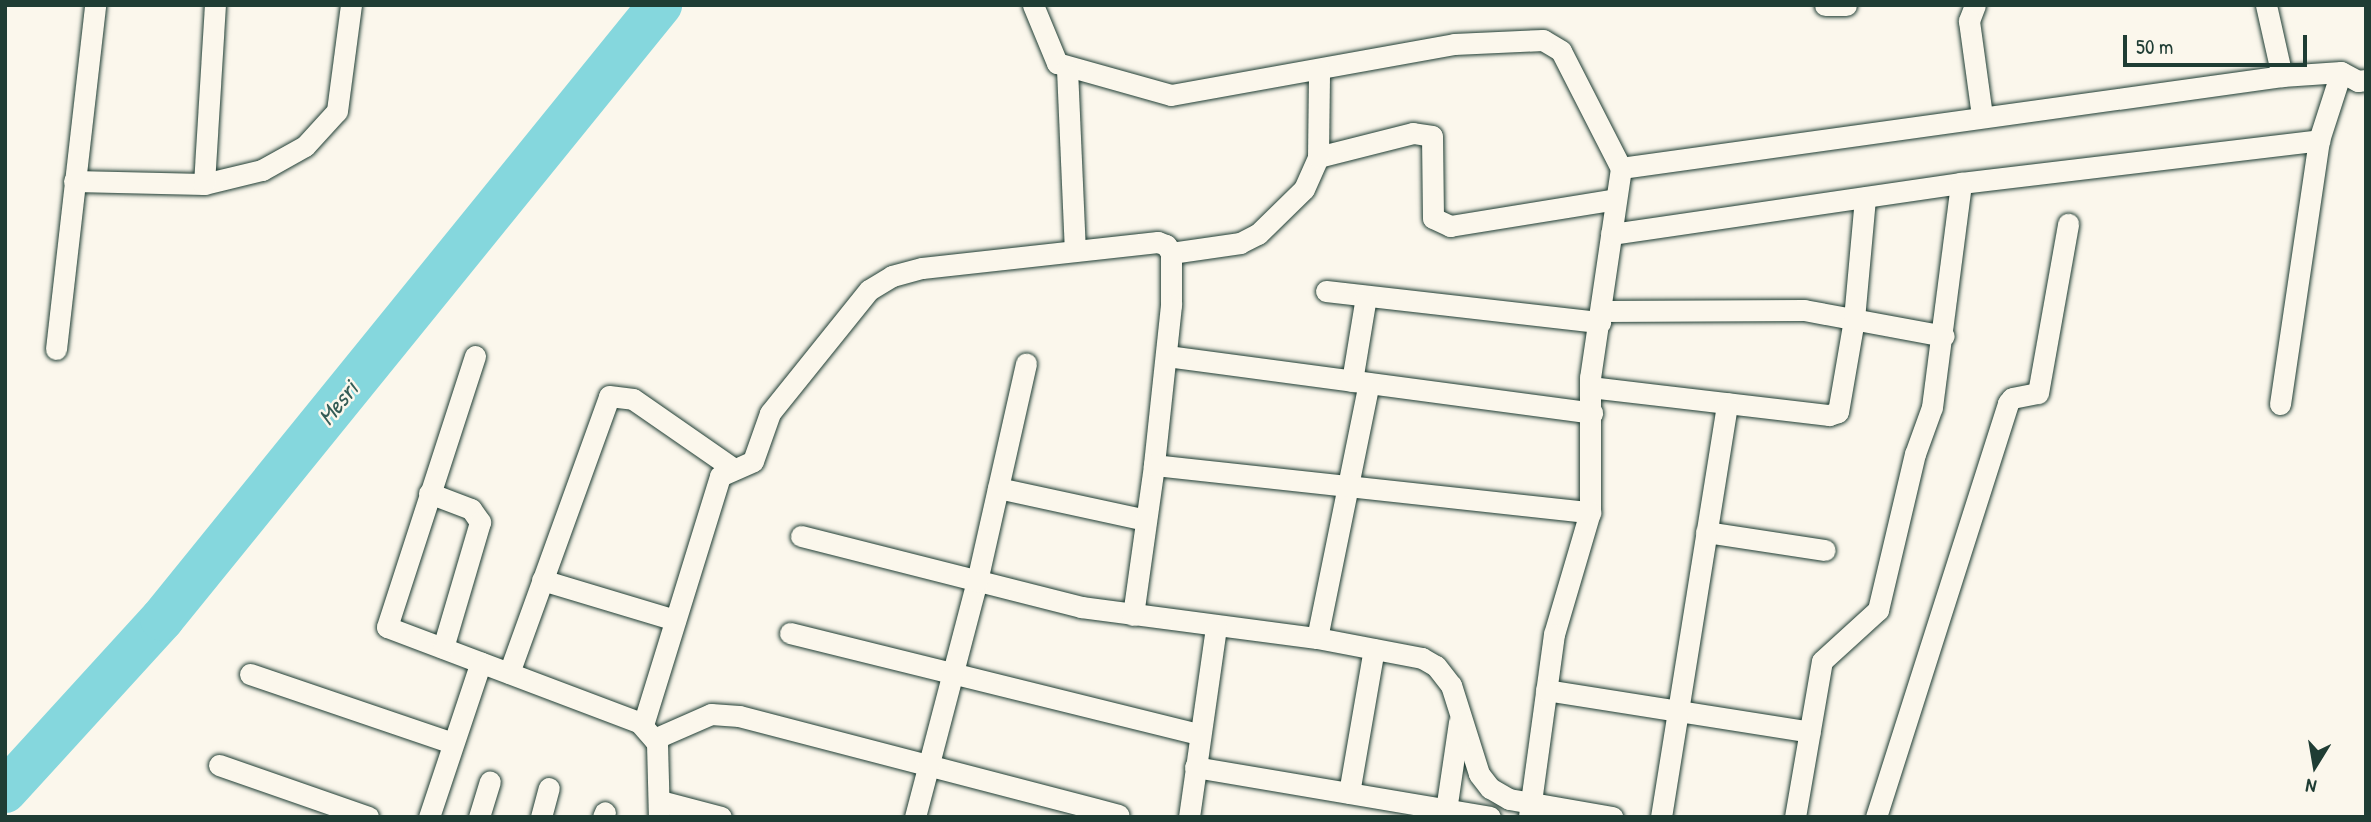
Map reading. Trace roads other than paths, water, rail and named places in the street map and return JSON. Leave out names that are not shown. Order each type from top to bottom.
[{"type":"street","points":[[56,349],[95,5]]},
{"type":"street","points":[[204,184],[215,5]]},
{"type":"street","points":[[74,181],[204,184],[262,170],[305,146],[328,126],[337,111],[351,5]]},
{"type":"street","points":[[1033,5],[1057,63],[1067,69],[1098,71],[1183,96],[1454,44],[1549,41],[1567,63],[1621,168],[1590,387],[1590,512],[1554,635],[1531,810]]},
{"type":"street","points":[[1825,5],[1846,5]]},
{"type":"street","points":[[2266,5],[2282,76]]},
{"type":"street","points":[[1971,9],[1982,116]]},
{"type":"street","points":[[1067,69],[1075,251]]},
{"type":"street","points":[[721,817],[660,809],[661,762],[649,732],[675,620],[716,483],[734,469],[753,461],[775,406],[869,290],[892,276],[922,268],[1158,242],[1171,253],[1240,243],[1258,234],[1304,189],[1318,157],[1319,70]]},
{"type":"street","points":[[2280,404],[2319,140],[2341,72]]},
{"type":"street","points":[[1621,168],[2282,76],[2341,72],[2366,80]]},
{"type":"street","points":[[1318,157],[1413,133],[1432,136],[1433,218],[1450,226],[1616,200]]},
{"type":"street","points":[[1611,234],[1961,183],[2319,140]]},
{"type":"street","points":[[1796,817],[1822,661],[1878,610],[1915,454],[1933,407],[1961,183]]},
{"type":"street","points":[[1590,387],[1829,415],[1838,412],[1854,319],[1865,197]]},
{"type":"street","points":[[1876,817],[2008,403],[2012,398],[2038,393],[2067,224]]},
{"type":"street","points":[[1133,615],[1167,356],[1171,253]]},
{"type":"street","points":[[1326,291],[1601,317],[1782,309],[1944,335]]},
{"type":"street","points":[[1317,638],[1351,483],[1366,296]]},
{"type":"street","points":[[475,356],[385,622],[387,627],[509,673],[649,732],[722,714],[1118,815]]},
{"type":"street","points":[[1167,356],[1592,413]]},
{"type":"street","points":[[915,817],[977,581],[1026,363]]},
{"type":"street","points":[[509,673],[609,396],[633,399],[734,469]]},
{"type":"street","points":[[1661,817],[1727,403]]},
{"type":"street","points":[[1154,465],[1351,483],[1590,512]]},
{"type":"street","points":[[998,488],[1146,520]]},
{"type":"street","points":[[429,494],[471,509],[480,522],[443,648]]},
{"type":"street","points":[[1706,532],[1825,550]]},
{"type":"street","points":[[801,536],[977,581],[1133,615],[1317,638],[1374,649],[1436,666],[1451,685],[1479,774],[1490,788],[1531,810],[1612,817]]},
{"type":"street","points":[[542,580],[675,620]]},
{"type":"street","points":[[1189,817],[1216,627]]},
{"type":"street","points":[[790,633],[1199,734]]},
{"type":"street","points":[[1349,793],[1374,649]]},
{"type":"street","points":[[429,817],[481,662]]},
{"type":"street","points":[[250,674],[453,743]]},
{"type":"street","points":[[1546,690],[1810,732]]},
{"type":"street","points":[[1445,813],[1461,714]]},
{"type":"street","points":[[219,765],[368,817]]},
{"type":"street","points":[[1195,767],[1349,793],[1445,813],[1490,817]]},
{"type":"street","points":[[479,817],[490,782]]},
{"type":"street","points":[[541,817],[549,788]]},
{"type":"waterway","name":"Mesri","points":[[5,791],[162,619],[660,5]]}]
